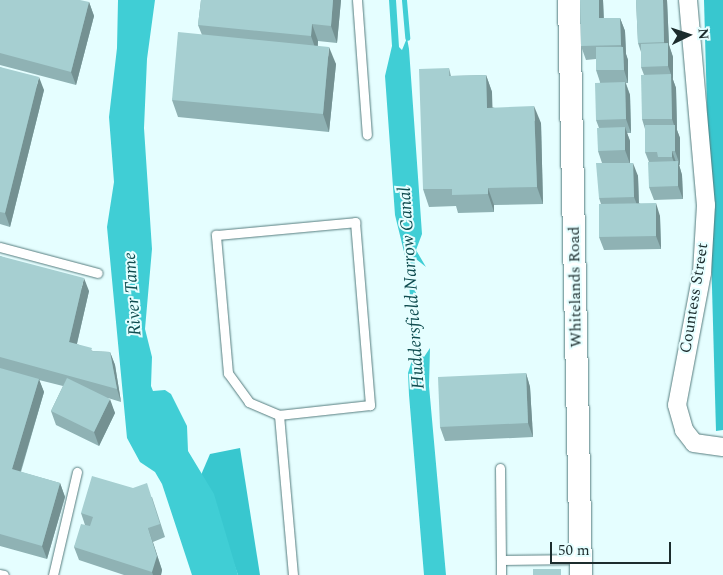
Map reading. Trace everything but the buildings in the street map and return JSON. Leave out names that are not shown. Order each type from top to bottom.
[{"type":"street","name":"Whitelands Road","points":[[569,0],[581,567]]},
{"type":"street","name":"Countess Street","points":[[688,0],[706,205],[702,273],[677,405],[684,430],[694,443],[723,447]]},
{"type":"lane","points":[[357,0],[367,135]]},
{"type":"lane","points":[[355,222],[370,405],[279,415],[249,402],[228,373],[216,235],[355,222]]},
{"type":"lane","points":[[0,247],[98,273]]},
{"type":"lane","points":[[279,415],[293,575]]},
{"type":"lane","points":[[500,468],[501,575]]},
{"type":"lane","points":[[53,575],[77,472]]},
{"type":"lane","points":[[501,560],[581,567]]},
{"type":"lane","points":[[0,574],[4,575]]},
{"type":"shaded area","points":[[704,0],[723,0],[723,430],[716,431]]},
{"type":"shaded area","points":[[240,448],[260,575],[238,575],[201,475],[210,454]]},
{"type":"water","name":"River Tame","points":[[118,0],[155,0],[147,59],[144,128],[152,249],[145,329],[152,357],[151,386],[153,391],[165,390],[171,394],[187,426],[188,451],[214,494],[238,575],[192,575],[162,484],[155,472],[140,462],[127,438],[107,227],[114,182],[109,117],[117,48]]},
{"type":"water","name":"Huddersfield Narrow Canal","points":[[389,0],[396,0],[399,47],[402,50],[407,38],[409,49],[422,234],[416,250],[426,267],[416,259],[414,266],[420,354],[424,357],[430,348],[429,386],[446,575],[424,575],[409,395],[408,373],[414,354],[408,268],[395,215],[385,76],[392,46]]},
{"type":"waterway","points":[[404,0],[407,38]]}]
